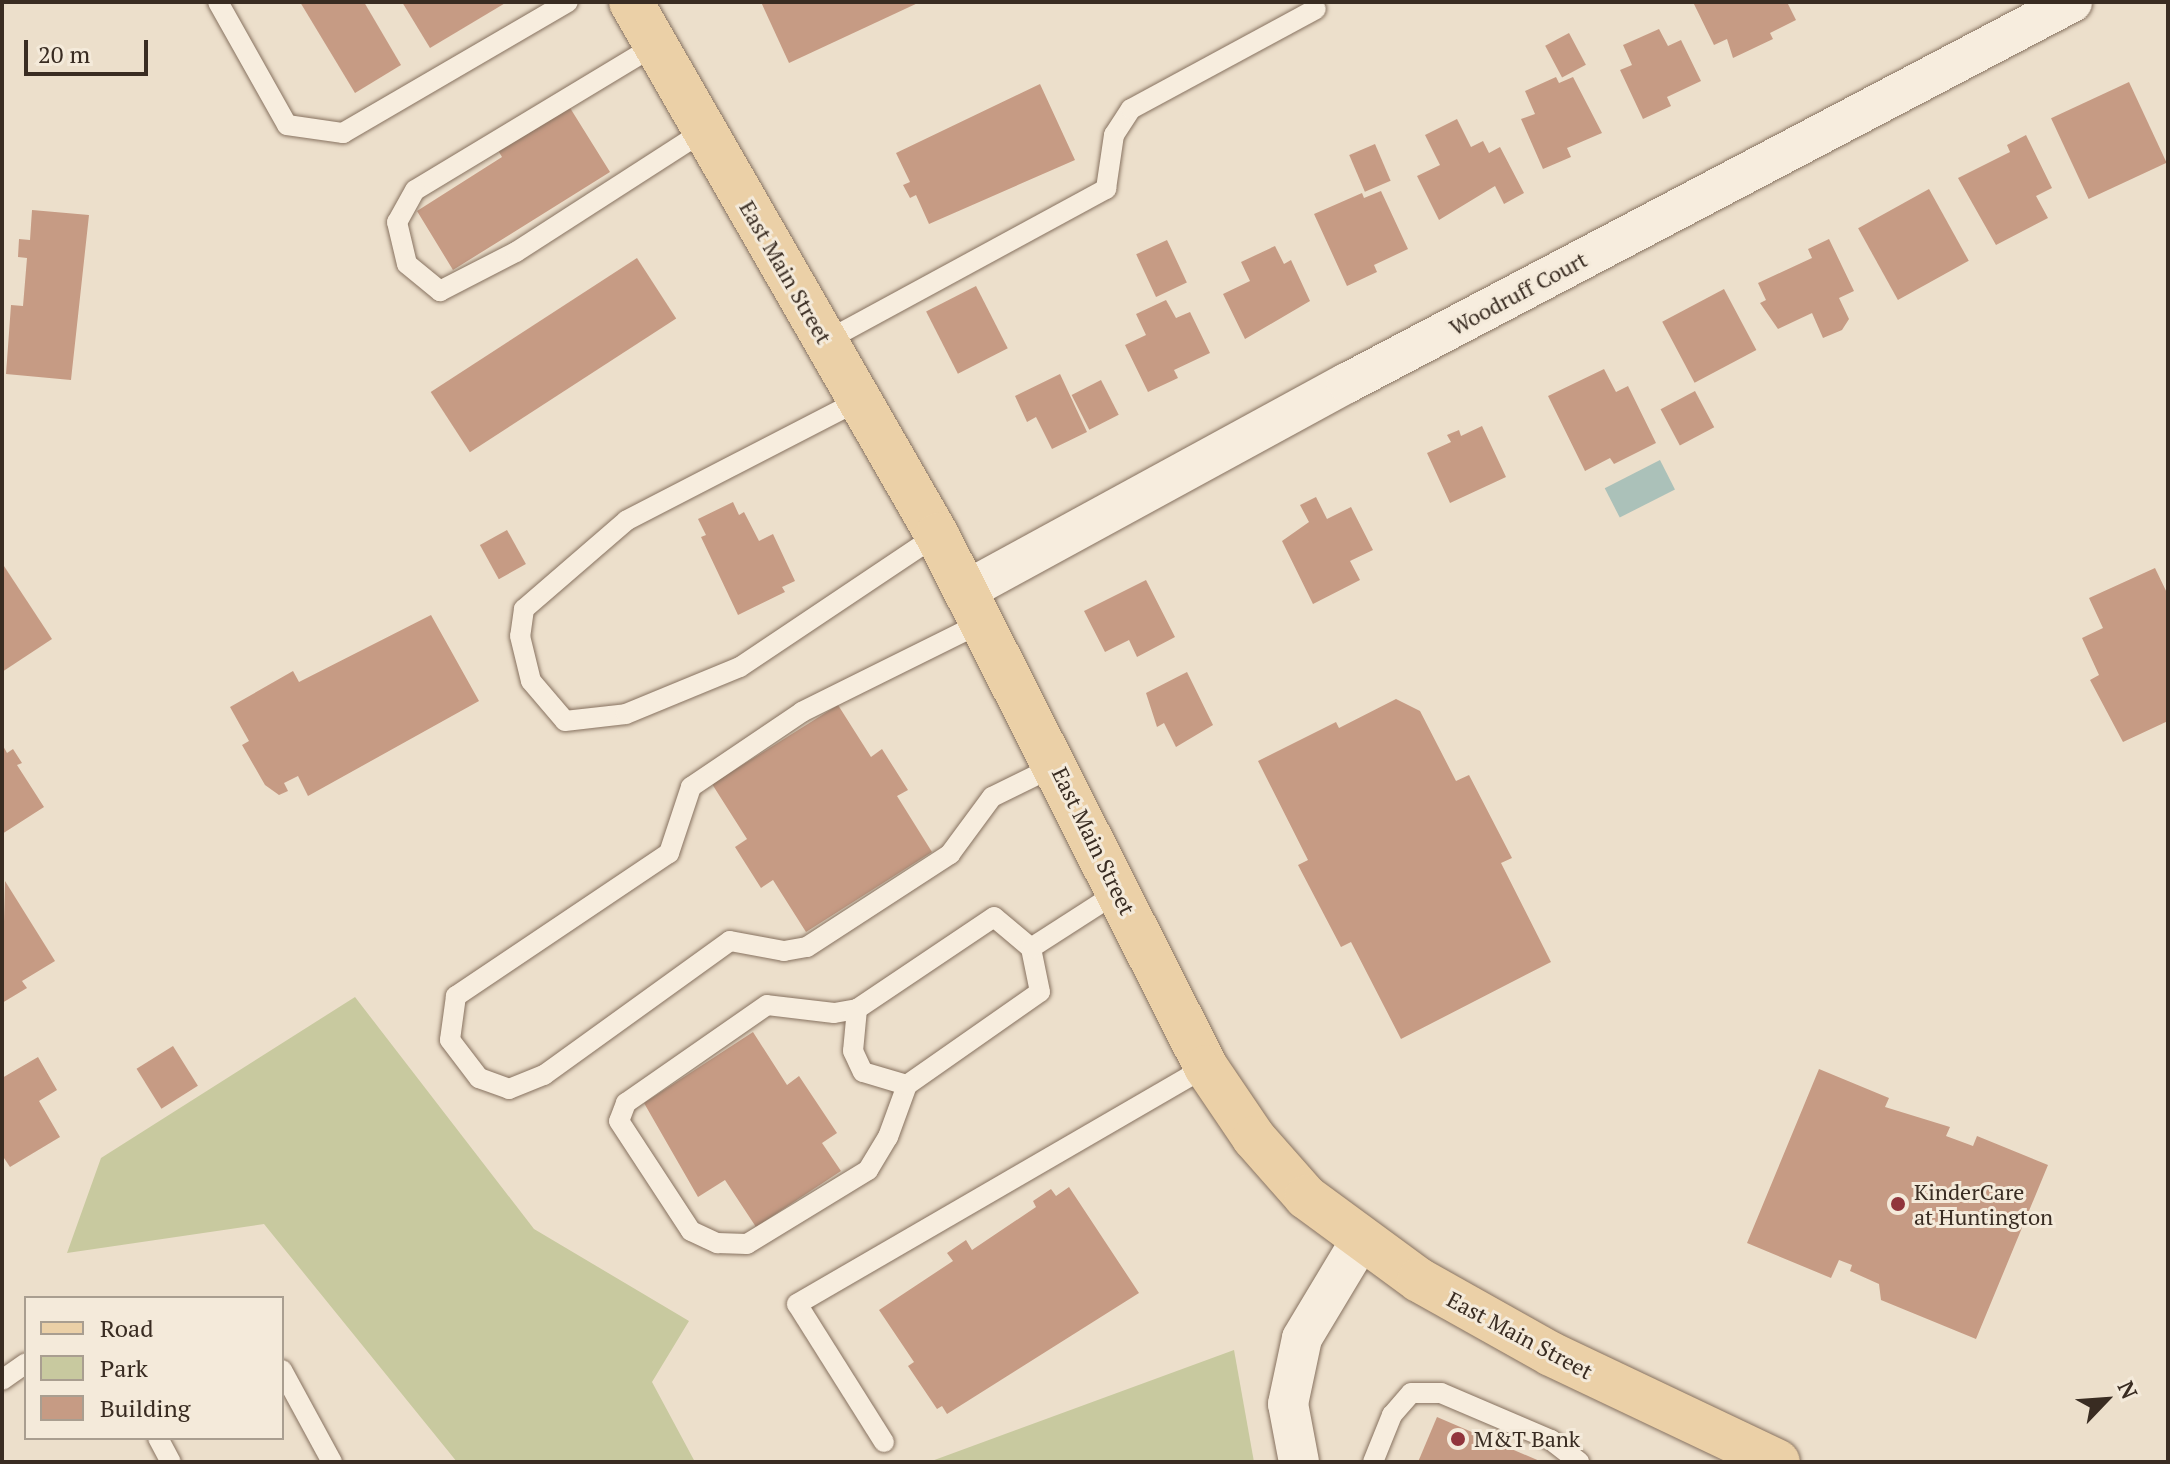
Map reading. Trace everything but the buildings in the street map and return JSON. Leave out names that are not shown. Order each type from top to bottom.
[{"type":"main road","name":"East Main Street","points":[[631,2],[937,535],[1057,765],[1206,1067],[1254,1138],[1306,1197],[1419,1280],[1551,1354],[1778,1462]]},
{"type":"street","name":"Woodruff Court","points":[[975,606],[1347,383],[2072,2]]},
{"type":"street","points":[[1299,1462],[1288,1404],[1302,1338],[1361,1240]]},
{"type":"lane","points":[[218,2],[287,125],[343,133],[505,35],[568,2]]},
{"type":"lane","points":[[826,341],[1106,189],[1114,135],[1131,109],[1316,9]]},
{"type":"lane","points":[[654,46],[600,82],[415,190],[397,222],[407,264],[440,291],[516,252],[704,131]]},
{"type":"lane","points":[[860,400],[626,521],[524,609],[520,636],[531,681],[565,721],[626,714],[740,667],[937,535]]},
{"type":"lane","points":[[975,606],[802,712],[691,787],[669,853],[456,996],[450,1040],[479,1078],[509,1089],[544,1075],[730,941],[784,951],[807,947],[950,854],[992,797],[1057,765]]},
{"type":"lane","points":[[1031,948],[1118,892]]},
{"type":"lane","points":[[994,917],[1031,948],[1040,992],[907,1085],[888,1137],[868,1170],[747,1244],[717,1243],[691,1231],[619,1121],[626,1103],[767,1005],[834,1013],[857,1009],[994,917]]},
{"type":"lane","points":[[857,1009],[853,1051],[863,1072],[907,1085]]},
{"type":"lane","points":[[884,1442],[797,1304],[1206,1067]]},
{"type":"lane","points":[[2,1380],[24,1364]]},
{"type":"lane","points":[[284,1374],[332,1462]]},
{"type":"lane","points":[[1373,1462],[1392,1415],[1411,1393],[1441,1393],[1551,1440],[1579,1462]]},
{"type":"lane","points":[[159,1440],[171,1462]]},
{"type":"green space","points":[[355,997],[534,1229],[689,1321],[652,1382],[695,1462],[457,1462],[264,1224],[67,1253],[101,1158]]},
{"type":"green space","points":[[1234,1350],[1254,1462],[929,1462]]},
{"type":"water","points":[[1660,460],[1675,489],[1620,518],[1605,488]]},
{"type":"place","name":"KinderCare at Huntington","points":[[1898,1204]]},
{"type":"place","name":"M&T Bank","points":[[1458,1439]]}]
